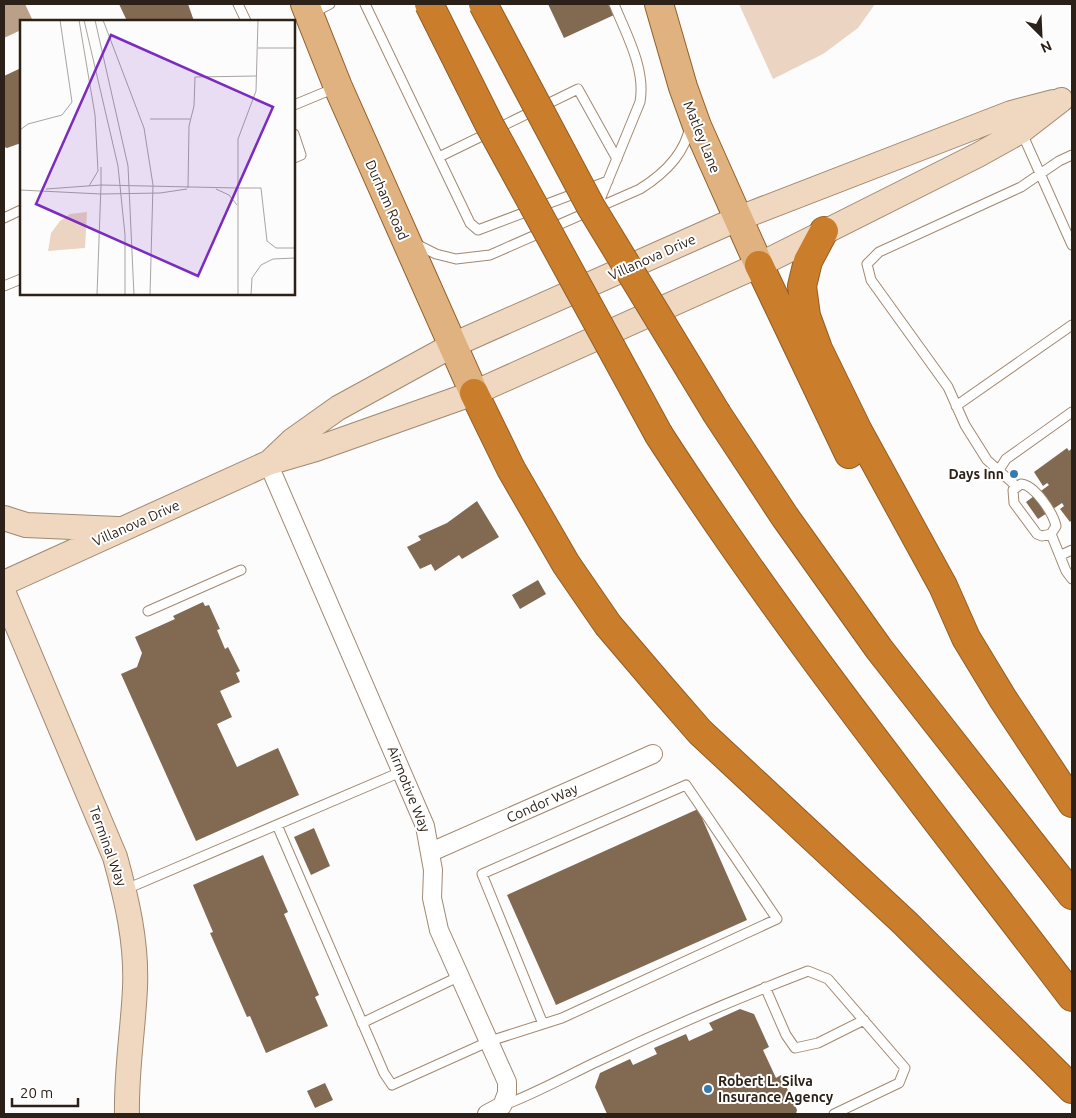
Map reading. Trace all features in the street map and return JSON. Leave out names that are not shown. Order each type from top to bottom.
[{"type":"highway","points":[[429,4],[489,124],[659,435],[738,555],[798,639],[1072,997]]},
{"type":"highway","points":[[483,4],[591,207],[717,414],[785,518],[867,633],[1072,895]]},
{"type":"highway","points":[[824,231],[808,261],[802,286],[802,298],[812,333],[858,431],[928,557],[966,638]]},
{"type":"highway","points":[[759,266],[828,414],[917,574],[966,638],[1008,707],[1072,803]]},
{"type":"highway","points":[[474,394],[511,469],[566,564],[608,625],[654,679],[700,732],[905,923],[1072,1089]]},
{"type":"main road","name":"Matley Lane","points":[[659,4],[690,107],[710,158],[759,266]]},
{"type":"main road","name":"Durham Road","points":[[315,7],[338,87],[474,394]]},
{"type":"main road","name":"Villanova Drive","points":[[4,583],[268,463],[334,443],[474,394],[759,266],[824,231],[978,155],[1021,131],[1067,97]]},
{"type":"main road","name":"Villanova Drive","points":[[268,463],[293,440],[338,408],[452,346],[737,219],[1011,113],[1067,97]]},
{"type":"main road","points":[[4,518],[26,525],[122,530]]},
{"type":"main road","name":"Terminal Way","points":[[4,594],[115,856],[124,890],[134,944],[135,987],[126,1076],[127,1114]]},
{"type":"street","name":"Airmotive Way","points":[[268,463],[403,771],[425,826],[431,852],[434,911],[438,930],[507,1082],[507,1093],[495,1110]]},
{"type":"street","name":"Condor Way","points":[[431,852],[653,754]]},
{"type":"lane","points":[[238,4],[246,20]]},
{"type":"lane","points":[[366,4],[470,223],[478,230],[608,181]]},
{"type":"lane","points":[[597,208],[640,102],[642,90],[633,54],[614,4]]},
{"type":"lane","points":[[295,105],[338,87]]},
{"type":"lane","points":[[439,156],[578,89],[617,159]]},
{"type":"lane","points":[[396,221],[414,243],[423,249],[456,259],[474,259],[490,255],[597,208],[658,178],[670,165],[686,140],[691,120],[690,107]]},
{"type":"lane","points":[[1021,131],[1072,245]]},
{"type":"lane","points":[[295,137],[301,154],[295,157]]},
{"type":"lane","points":[[1016,486],[987,460],[965,426],[948,387],[871,280],[867,264],[879,252],[1021,187],[1072,154]]},
{"type":"lane","points":[[4,218],[20,210]]},
{"type":"lane","points":[[4,286],[20,278]]},
{"type":"lane","points":[[956,406],[1072,324]]},
{"type":"lane","points":[[999,470],[1006,459],[1072,412]]},
{"type":"lane","points":[[1026,484],[1033,489],[1055,521],[1056,526],[1051,534],[1042,536],[1034,531],[1014,503],[1012,494],[1016,486],[1026,484]]},
{"type":"lane","points":[[1051,534],[1066,571],[1072,579]]},
{"type":"lane","points":[[1061,555],[1072,550]]},
{"type":"lane","points":[[148,611],[241,570]]},
{"type":"lane","points":[[124,890],[403,771]]},
{"type":"lane","points":[[277,825],[384,1073],[392,1085],[490,1041],[562,1018],[777,920],[686,785],[482,874],[543,1024]]},
{"type":"lane","points":[[495,1110],[543,1090],[590,1065],[765,987],[808,971],[828,979],[905,1068],[899,1083],[834,1114]]},
{"type":"lane","points":[[362,1023],[460,976]]},
{"type":"lane","points":[[765,987],[786,1035],[795,1048],[818,1043],[864,1020]]},
{"type":"shaded area","points":[[4,4],[25,4],[33,20],[20,20],[20,30],[4,38]]},
{"type":"shaded area","points":[[739,4],[875,4],[858,28],[823,54],[773,79]]},
{"type":"building","points":[[119,4],[188,4],[194,20],[127,20]]},
{"type":"building","points":[[548,4],[608,4],[614,15],[564,38]]},
{"type":"building","points":[[20,68],[20,143],[7,148],[4,147],[4,76]]},
{"type":"building","points":[[1067,448],[1069,451],[1072,448],[1072,520],[1070,522],[1060,509],[1064,506],[1062,503],[1038,519],[1026,502],[1049,485],[1047,483],[1043,486],[1034,472]]},
{"type":"building","points":[[477,501],[499,537],[462,559],[459,555],[435,571],[431,564],[420,569],[407,547],[421,540],[418,536],[447,523]]},
{"type":"building","points":[[538,580],[546,594],[520,609],[512,595]]},
{"type":"building","points":[[203,602],[205,606],[209,605],[220,629],[217,630],[225,649],[228,647],[240,671],[236,673],[240,682],[220,691],[232,717],[217,724],[237,767],[278,748],[299,795],[196,841],[121,674],[137,667],[142,653],[135,637],[175,619],[173,616]]},
{"type":"building","points":[[698,809],[747,920],[556,1005],[507,895]]},
{"type":"building","points":[[314,828],[330,866],[311,875],[294,837]]},
{"type":"building","points":[[263,855],[288,912],[284,914],[319,995],[315,997],[328,1026],[266,1053],[250,1016],[247,1017],[210,933],[213,932],[193,885]]},
{"type":"building","points":[[740,1009],[754,1014],[769,1047],[763,1050],[776,1078],[781,1075],[797,1110],[796,1114],[607,1114],[595,1087],[600,1073],[630,1059],[633,1065],[657,1054],[654,1048],[686,1034],[689,1041],[713,1030],[709,1023]]},
{"type":"building","points":[[325,1083],[333,1100],[315,1108],[307,1091]]},
{"type":"place","name":"Days Inn","points":[[1014,474]]},
{"type":"place","name":"Robert L. Silva Insurance Agency","points":[[708,1089]]}]
